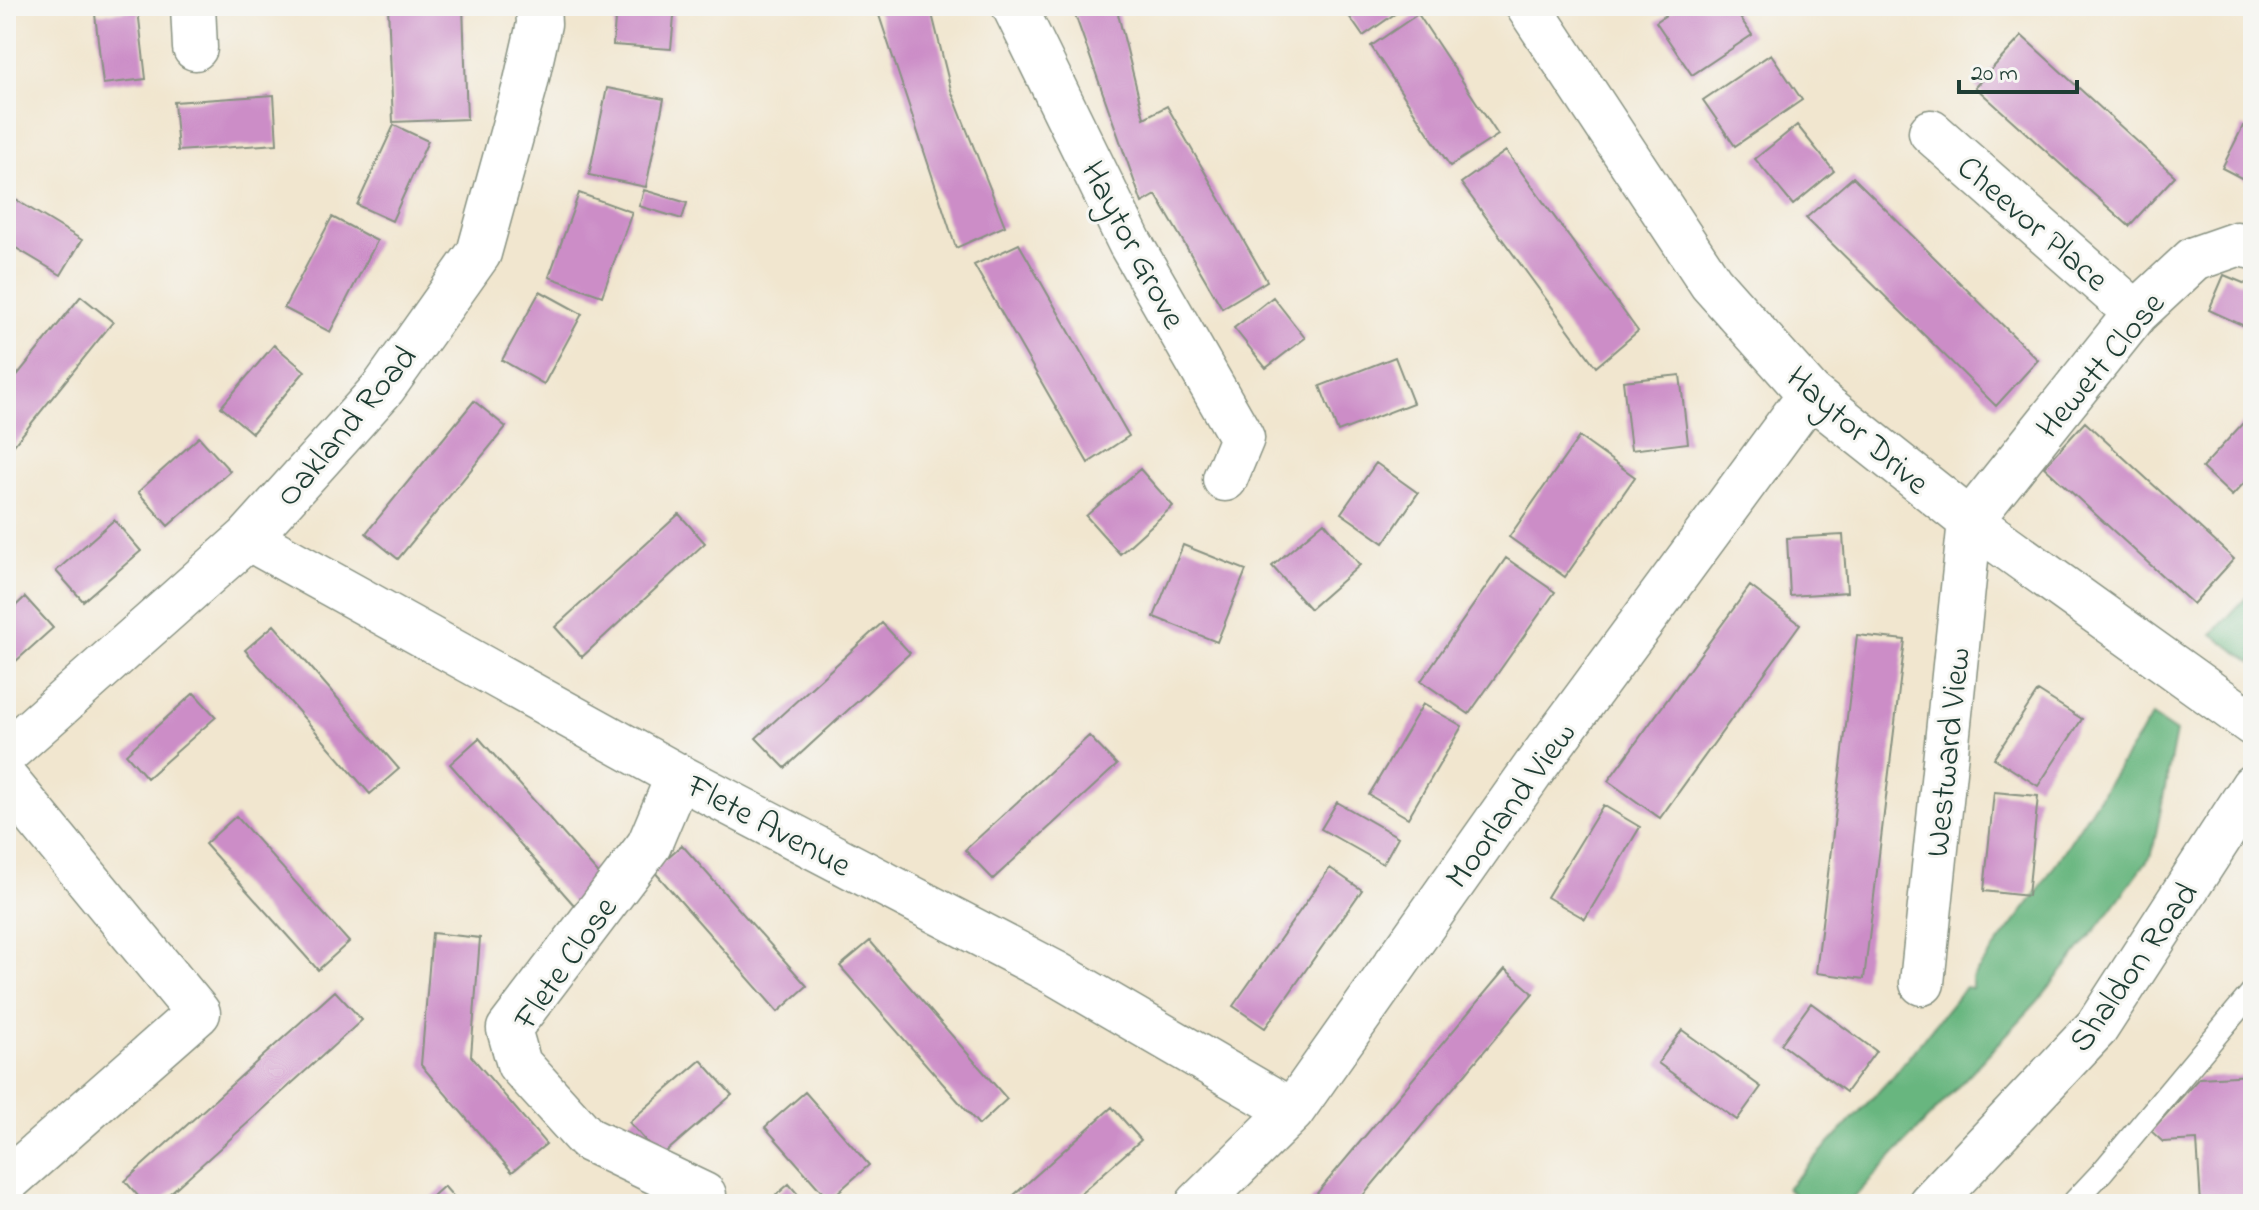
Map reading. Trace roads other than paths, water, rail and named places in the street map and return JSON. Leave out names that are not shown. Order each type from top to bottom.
[{"type":"street","name":"Oakland Road","points":[[6,753],[248,538],[384,387],[479,253],[525,86],[539,24],[538,6]]},
{"type":"street","name":"Haytor Grove","points":[[1014,6],[1130,243],[1242,438],[1225,479]]},
{"type":"street","name":"Haytor Drive","points":[[1528,6],[1711,283],[1810,394],[1970,521],[2253,724]]},
{"type":"street","name":"Cheevor Place","points":[[1931,132],[2136,313]]},
{"type":"street","name":"Hewett Close","points":[[1970,521],[2136,313],[2194,259],[2237,244],[2253,247]]},
{"type":"street","name":"Moorland View","points":[[1198,1204],[1292,1111],[1535,767],[1810,394]]},
{"type":"street","name":"Westward View","points":[[1922,983],[1970,521]]},
{"type":"street","name":"Flete Avenue","points":[[248,538],[678,776],[1055,973],[1292,1111]]},
{"type":"street","name":"Flete Close","points":[[678,776],[649,845],[509,1029],[519,1064],[587,1139],[704,1195],[695,1204]]},
{"type":"street","points":[[6,780],[198,1013],[6,1182]]},
{"type":"street","name":"Shaldon Road","points":[[1930,1204],[2097,1027],[2253,786]]},
{"type":"lane","points":[[2072,1204],[2253,991]]}]
